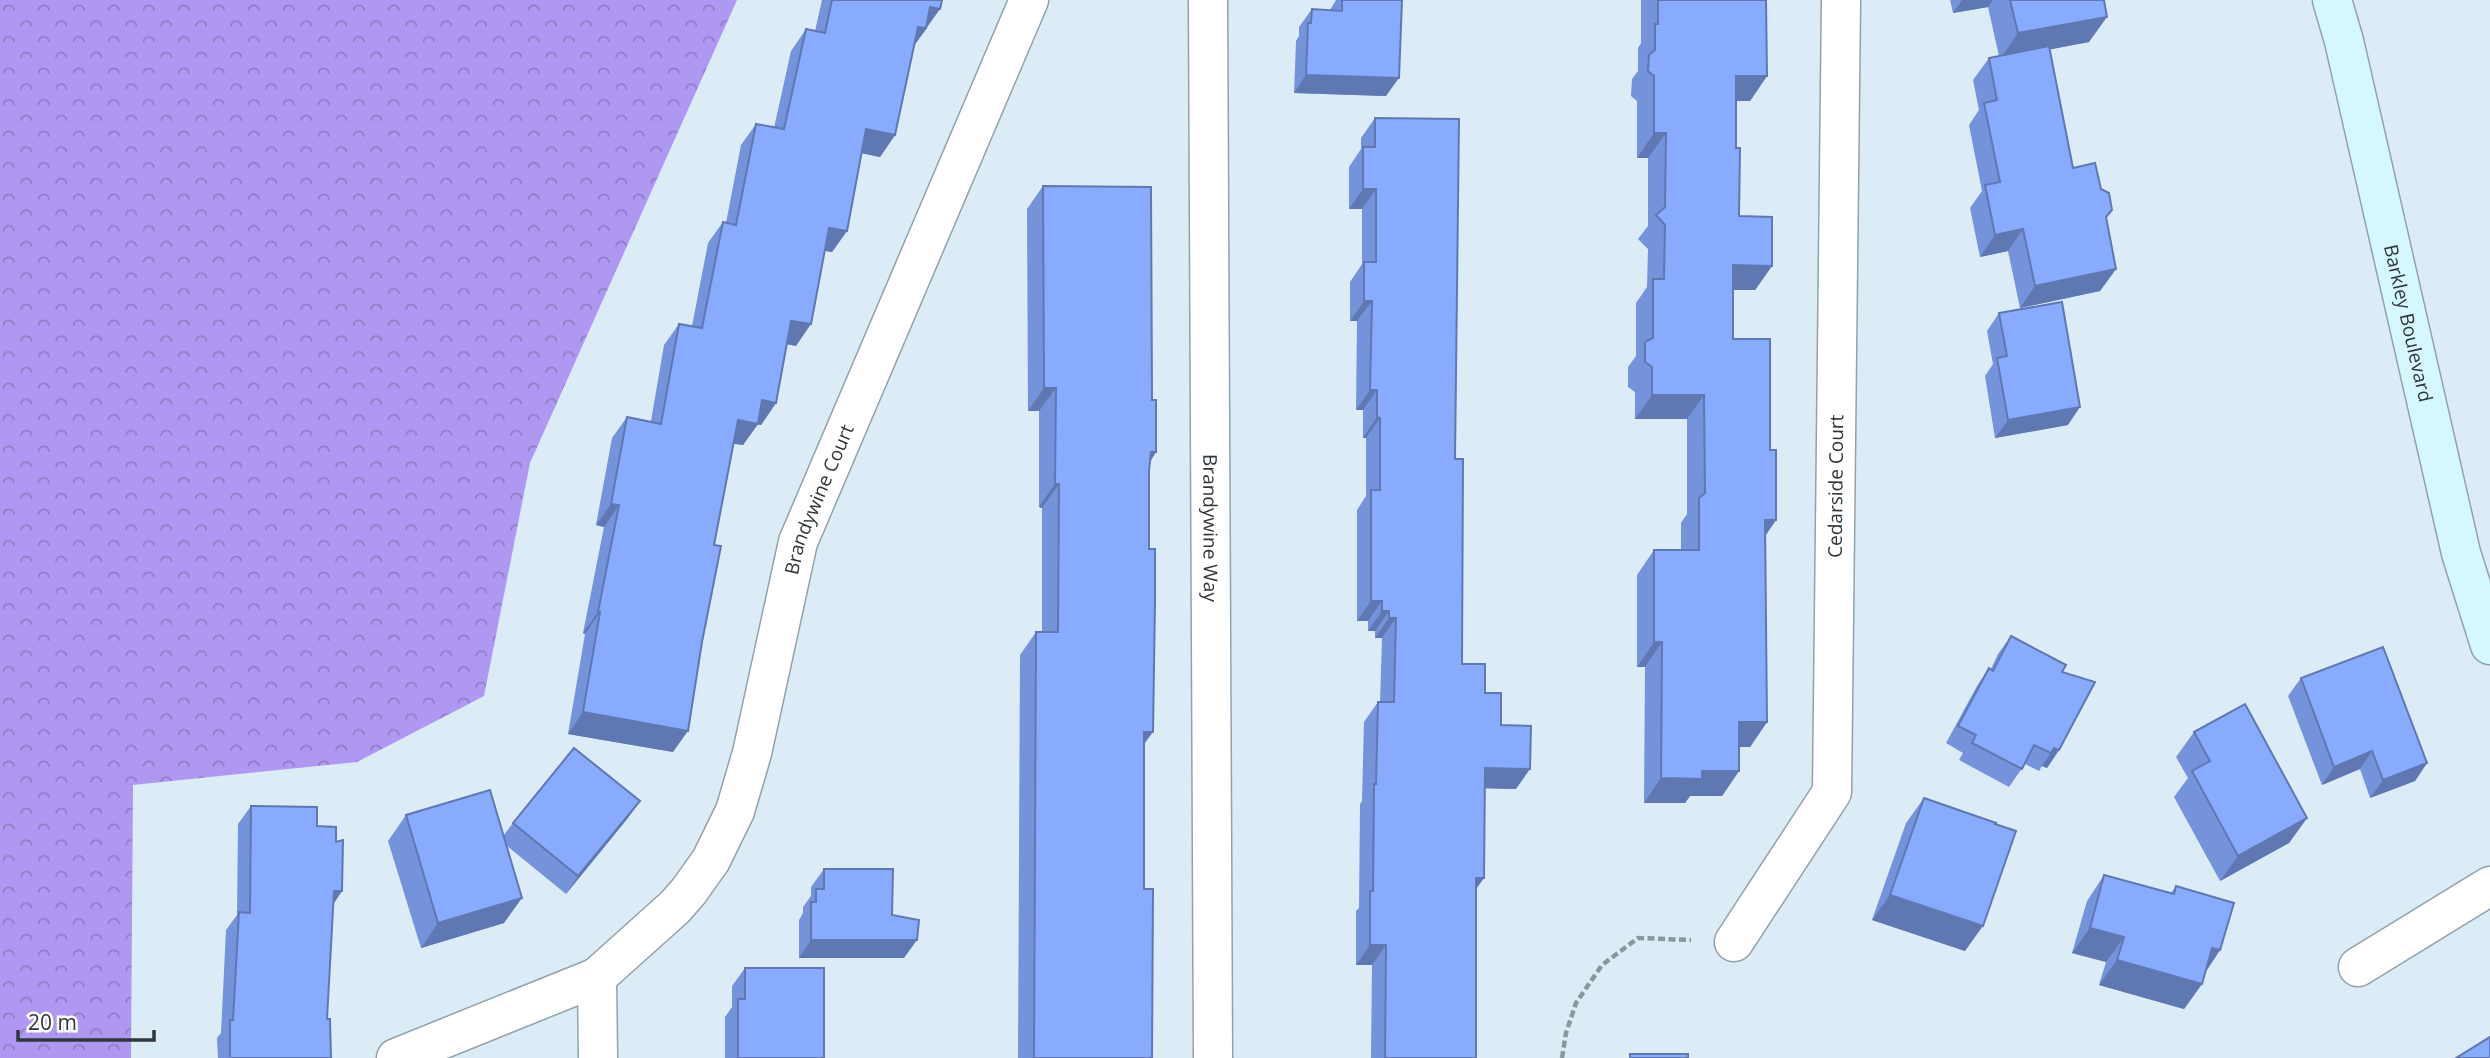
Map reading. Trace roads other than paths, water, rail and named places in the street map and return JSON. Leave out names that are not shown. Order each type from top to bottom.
[{"type":"main road","name":"Barkley Boulevard","points":[[2332,0],[2344,41],[2461,553],[2490,645]]},
{"type":"street","name":"Brandywine Court","points":[[396,1058],[597,977],[675,908],[711,860],[735,811],[752,753],[798,542],[1029,0]]},
{"type":"street","name":"Brandywine Way","points":[[1208,0],[1213,1058]]},
{"type":"street","name":"Cedarside Court","points":[[1734,942],[1832,792],[1841,0]]},
{"type":"street","points":[[2358,967],[2490,886]]},
{"type":"street","points":[[597,977],[598,1058]]}]
